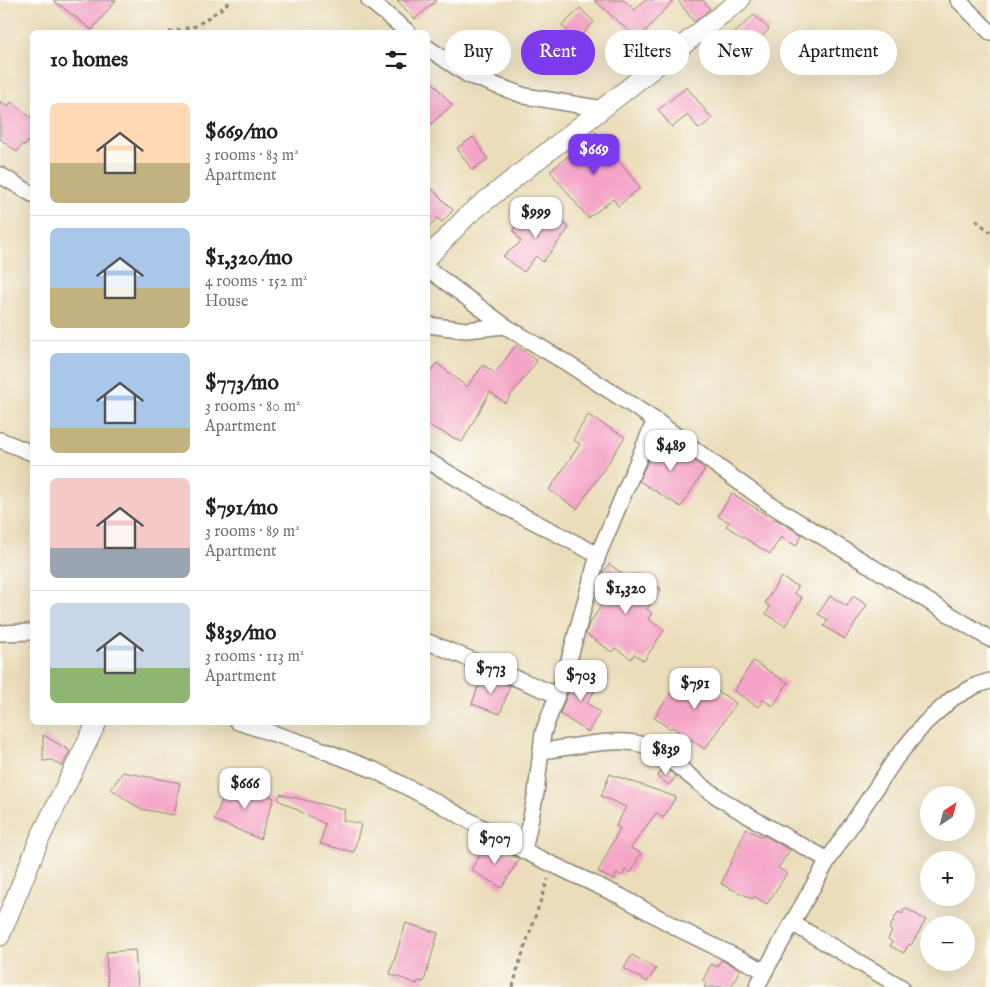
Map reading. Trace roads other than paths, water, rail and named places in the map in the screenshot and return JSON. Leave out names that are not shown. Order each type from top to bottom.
[{"type":"street","points":[[958,0],[990,32]]},
{"type":"street","points":[[371,1],[406,30]]},
{"type":"street","points":[[430,254],[470,214],[603,109],[733,2]]},
{"type":"street","points":[[430,49],[468,75],[525,96],[603,109]]},
{"type":"street","points":[[0,175],[30,193]]},
{"type":"street","points":[[430,270],[505,326],[655,420],[771,505],[990,639]]},
{"type":"street","points":[[430,325],[466,330],[505,326]]},
{"type":"street","points":[[524,851],[536,793],[543,733],[566,671],[598,555],[655,420]]},
{"type":"street","points":[[0,440],[30,453]]},
{"type":"street","points":[[430,462],[506,507],[598,555]]},
{"type":"street","points":[[0,633],[30,632]]},
{"type":"street","points":[[430,643],[557,695]]},
{"type":"street","points":[[757,987],[828,860],[896,758],[925,723],[953,698],[977,685],[990,681]]},
{"type":"street","points":[[0,936],[40,838],[95,725]]},
{"type":"street","points":[[247,725],[312,746],[374,770],[524,851],[622,897],[679,929],[765,971]]},
{"type":"street","points":[[541,751],[625,741],[643,745],[658,752],[716,796],[828,860]]},
{"type":"street","points":[[792,924],[899,987]]}]
